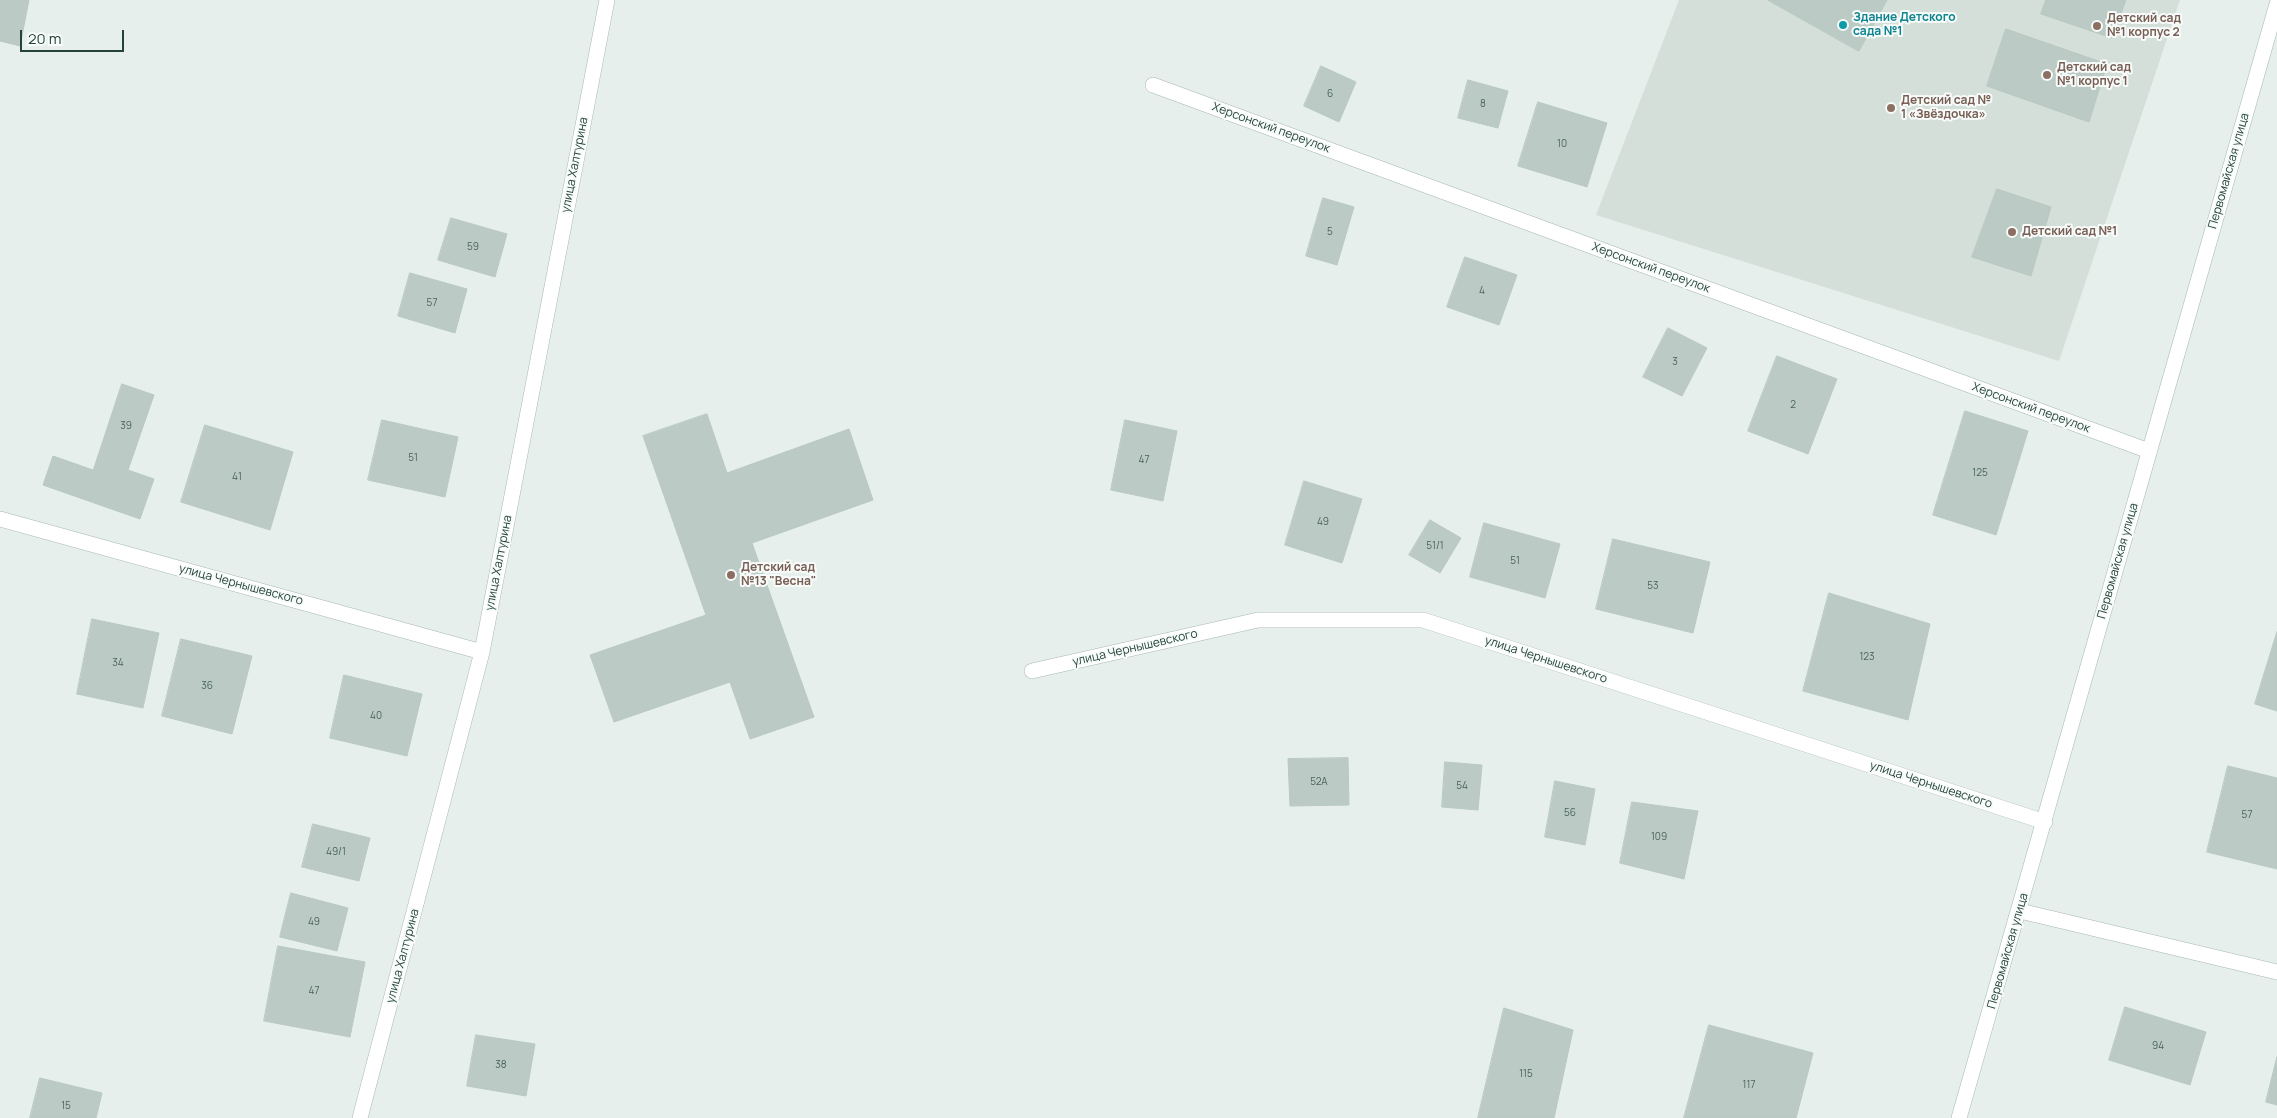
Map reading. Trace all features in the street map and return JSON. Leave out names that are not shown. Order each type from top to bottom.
[{"type":"street","name":"улица Халтурина","points":[[360,1118],[482,652],[607,0]]},
{"type":"street","name":"Первомайская улица","points":[[1959,1118],[2020,911],[2277,4]]},
{"type":"street","name":"Херсонский переулок","points":[[1154,85],[2149,451]]},
{"type":"street","name":"улица Чернышевского","points":[[0,519],[482,652]]},
{"type":"street","name":"улица Чернышевского","points":[[1032,670],[1258,620],[1424,620],[2045,822]]},
{"type":"street","points":[[2020,911],[2277,972]]},
{"type":"shaded area","name":"Детский сад № 1 «Звёздочка»","points":[[1679,0],[2180,0],[2059,361],[1596,215]]},
{"type":"building","points":[[0,0],[29,0],[20,46],[0,41]]},
{"type":"building","name":"Здание Детского сада №1","points":[[1768,0],[1887,0],[1859,51]]},
{"type":"building","name":"Детский сад №1 корпус 2","points":[[2046,0],[2126,0],[2112,38],[2041,14]]},
{"type":"building","name":"Детский сад №1 корпус 1","points":[[2006,29],[2107,64],[2089,122],[1987,86]]},
{"type":"building","points":[[1321,66],[1356,82],[1339,122],[1304,106]]},
{"type":"building","points":[[1468,80],[1508,91],[1498,128],[1458,118]]},
{"type":"building","points":[[1538,102],[1607,123],[1587,187],[1518,166]]},
{"type":"building","name":"Детский сад №1","points":[[1997,189],[2051,207],[2031,276],[1972,257]]},
{"type":"building","points":[[1323,198],[1354,207],[1337,265],[1306,256]]},
{"type":"building","points":[[451,218],[507,234],[495,277],[438,260]]},
{"type":"building","points":[[1465,257],[1517,275],[1499,325],[1447,307]]},
{"type":"building","points":[[410,273],[467,289],[455,333],[398,316]]},
{"type":"building","points":[[1668,328],[1707,348],[1682,396],[1643,377]]},
{"type":"building","points":[[1777,356],[1837,379],[1808,454],[1748,431]]},
{"type":"building","points":[[122,384],[154,395],[128,470],[154,479],[140,519],[43,485],[53,456],[93,470]]},
{"type":"building","points":[[1965,411],[2028,431],[1996,535],[1933,515]]},
{"type":"building","points":[[707,414],[727,473],[849,429],[873,500],[752,543],[814,717],[750,739],[730,682],[614,722],[590,655],[706,615],[643,436]]},
{"type":"building","points":[[382,420],[458,437],[445,497],[368,480]]},
{"type":"building","points":[[1125,420],[1177,431],[1163,501],[1111,490]]},
{"type":"building","points":[[205,425],[293,452],[270,530],[181,502]]},
{"type":"building","points":[[1304,481],[1362,499],[1342,563],[1285,545]]},
{"type":"building","points":[[1430,520],[1461,538],[1440,573],[1409,555]]},
{"type":"building","points":[[1484,523],[1560,544],[1545,598],[1470,577]]},
{"type":"building","points":[[1613,539],[1710,562],[1693,633],[1596,609]]},
{"type":"building","points":[[1829,593],[1930,624],[1908,720],[1803,691]]},
{"type":"building","points":[[92,619],[159,633],[143,708],[77,694]]},
{"type":"building","points":[[2277,632],[2277,711],[2255,704]]},
{"type":"building","points":[[181,639],[252,656],[232,734],[162,716]]},
{"type":"building","points":[[344,675],[422,694],[407,756],[330,738]]},
{"type":"building","points":[[1348,758],[1349,805],[1290,806],[1288,759]]},
{"type":"building","points":[[1445,762],[1482,765],[1478,810],[1442,807]]},
{"type":"building","points":[[2228,766],[2277,778],[2277,869],[2207,852]]},
{"type":"building","points":[[1555,781],[1595,789],[1585,845],[1545,837]]},
{"type":"building","points":[[1632,802],[1698,811],[1684,879],[1620,863]]},
{"type":"building","points":[[313,824],[370,838],[359,881],[302,867]]},
{"type":"building","points":[[291,893],[348,908],[337,951],[280,937]]},
{"type":"building","points":[[278,946],[365,962],[350,1037],[264,1021]]},
{"type":"building","points":[[2125,1007],[2206,1032],[2190,1085],[2109,1060]]},
{"type":"building","points":[[1504,1008],[1573,1030],[1554,1118],[1478,1118]]},
{"type":"building","points":[[1709,1025],[1813,1053],[1796,1118],[1684,1118]]},
{"type":"building","points":[[476,1035],[535,1044],[526,1096],[467,1086]]},
{"type":"building","points":[[2277,1057],[2277,1105],[2266,1102]]},
{"type":"building","points":[[40,1078],[102,1093],[96,1118],[30,1118]]},
{"type":"place","name":"Здание Детского сада №1","points":[[1843,25]]},
{"type":"place","name":"Детский сад №1 корпус 2","points":[[2097,26]]},
{"type":"place","name":"Детский сад №1 корпус 1","points":[[2047,75]]},
{"type":"place","name":"Детский сад № 1 «Звёздочка»","points":[[1891,108]]},
{"type":"place","name":"Детский сад №1","points":[[2012,232]]},
{"type":"place","name":"Детский сад №13 \"Весна\"","points":[[731,575]]}]
